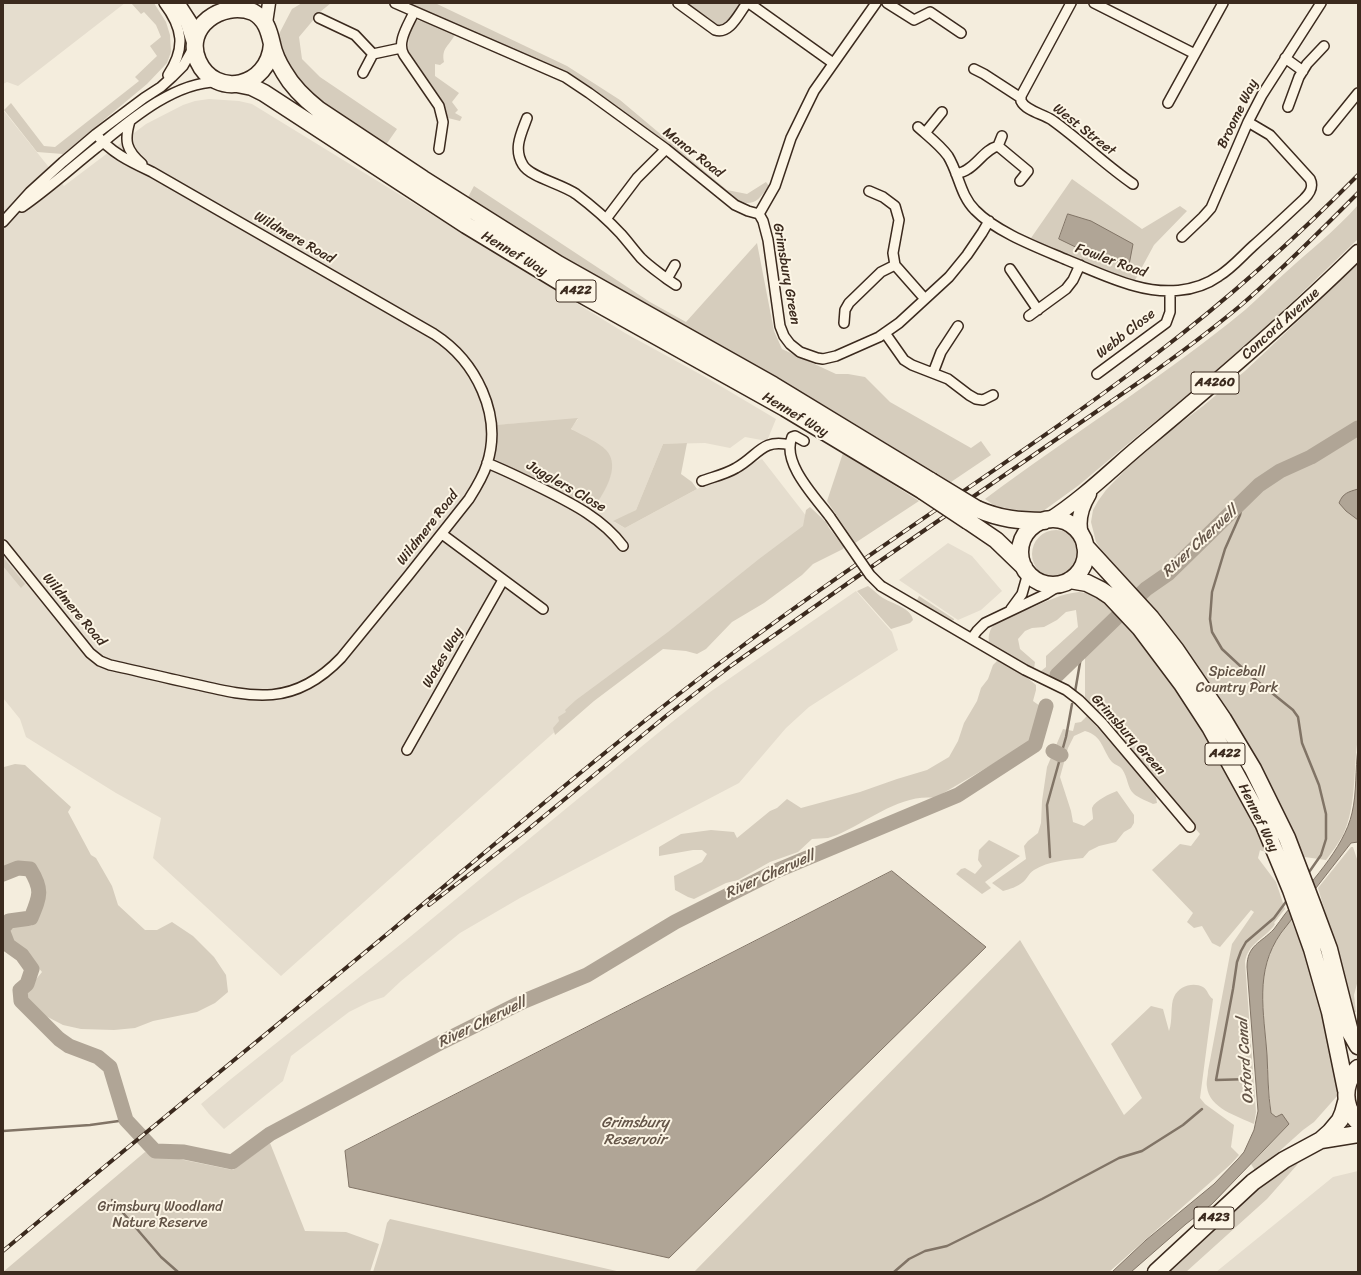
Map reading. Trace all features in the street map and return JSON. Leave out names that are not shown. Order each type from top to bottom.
[{"type":"highway","points":[[176,3],[189,23],[201,67],[212,77],[230,84],[250,80],[262,72],[270,59],[272,44],[266,23],[253,11],[233,6],[210,6],[206,3]]},
{"type":"highway","points":[[195,44],[199,27],[208,15],[233,6]]},
{"type":"highway","name":"Hennef Way","points":[[272,44],[284,72],[304,99],[319,110],[423,179],[558,264],[772,385],[927,486]]},
{"type":"highway","name":"Hennef Way","points":[[230,84],[246,85],[264,93],[466,225],[563,284],[643,330],[927,486]]},
{"type":"highway","name":"A422","points":[[927,486],[973,515],[1026,570]]},
{"type":"highway","name":"A422","points":[[973,515],[993,516],[1020,521],[1047,521]]},
{"type":"highway","points":[[1059,520],[1068,523],[1075,528],[1083,541],[1086,556],[1078,574],[1066,582],[1053,585],[1043,584],[1035,579],[1026,570],[1021,558],[1023,540],[1028,532],[1035,525],[1047,521],[1059,520]]},
{"type":"highway","name":"Hennef Way","points":[[1083,541],[1115,579],[1146,623],[1182,684],[1210,727],[1264,825],[1291,890],[1314,956],[1330,1012],[1346,1096]]},
{"type":"highway","name":"Hennef Way","points":[[1066,582],[1087,583],[1102,590],[1146,623],[1176,650],[1223,719],[1253,769],[1283,831],[1314,906],[1329,949],[1350,1032],[1358,1046]]},
{"type":"highway","points":[[1358,1068],[1349,1080],[1346,1096],[1349,1110],[1358,1122]]},
{"type":"highway","name":"A423","points":[[1156,1272],[1253,1182],[1284,1160],[1321,1140],[1330,1132],[1340,1120],[1346,1096]]},
{"type":"highway","name":"A423","points":[[1321,1140],[1358,1134]]},
{"type":"main road","name":"Concord Avenue","points":[[1047,521],[1092,488],[1230,370],[1302,306],[1358,252]]},
{"type":"main road","name":"Concord Avenue","points":[[1083,541],[1079,523],[1080,515],[1082,506],[1092,488]]},
{"type":"street","points":[[161,86],[174,66],[180,52],[180,36],[175,19],[164,3]]},
{"type":"street","points":[[266,23],[269,3]]},
{"type":"street","name":"Manor Road","points":[[395,3],[565,77],[666,149],[730,201],[744,209],[759,214]]},
{"type":"street","points":[[678,3],[715,30],[719,31],[723,31],[730,27],[748,3],[833,63]]},
{"type":"street","points":[[759,214],[775,186],[787,149],[814,91],[876,3]]},
{"type":"street","points":[[887,3],[914,20],[930,12],[961,33]]},
{"type":"street","points":[[1021,98],[1070,3]]},
{"type":"street","points":[[1094,3],[1195,54]]},
{"type":"street","points":[[1168,103],[1223,3]]},
{"type":"street","name":"Broome Way","points":[[1182,237],[1211,208],[1248,122],[1262,95],[1321,3]]},
{"type":"street","points":[[414,12],[402,41],[401,48],[404,55],[436,99],[439,106],[443,122],[439,149]]},
{"type":"street","points":[[319,18],[355,36],[373,54]]},
{"type":"street","points":[[6,219],[46,176],[96,134],[161,86],[183,66],[195,44]]},
{"type":"street","points":[[1288,106],[1307,64],[1324,46]]},
{"type":"street","points":[[373,54],[401,48]]},
{"type":"street","points":[[363,74],[373,54]]},
{"type":"street","points":[[1285,58],[1303,71]]},
{"type":"street","name":"West Street","points":[[974,69],[1021,98],[1022,103],[1052,120],[1133,184]]},
{"type":"street","points":[[6,219],[130,121],[151,107],[184,88],[200,84],[230,84]]},
{"type":"street","points":[[1328,130],[1358,92]]},
{"type":"street","name":"Fowler Road","points":[[942,112],[921,130],[944,152],[952,163],[961,188],[969,203],[981,216],[1031,245],[1080,265],[1134,286],[1153,290],[1170,291],[1191,288],[1210,282],[1225,272],[1304,199],[1311,190],[1312,185],[1308,176],[1274,139],[1266,132],[1248,122]]},
{"type":"street","points":[[527,118],[519,138],[518,147],[519,156],[525,167],[532,173],[565,187],[574,193],[606,219],[651,268],[676,285]]},
{"type":"street","name":"Wildmere Road","points":[[130,121],[126,134],[126,143],[130,152],[138,161],[152,172]]},
{"type":"street","name":"Wildmere Road","points":[[3,545],[90,653],[100,661],[110,665],[229,692],[261,696],[288,692],[300,688],[317,679],[332,667],[351,646],[442,534],[472,494],[487,463],[491,432],[487,406],[471,369],[452,348],[434,334],[152,172],[119,155],[96,134]]},
{"type":"street","points":[[956,174],[967,170],[994,147],[998,146],[1002,136]]},
{"type":"street","points":[[998,146],[1028,170],[1020,181]]},
{"type":"street","points":[[606,219],[637,178],[666,149]]},
{"type":"street","points":[[869,191],[890,201],[895,206],[898,213],[899,225],[893,253],[895,265],[925,299]]},
{"type":"street","name":"Grimsbury Green","points":[[759,214],[763,221],[768,240],[780,326],[784,336],[790,344],[806,355],[823,358],[845,352],[885,333],[925,299],[958,267],[976,243],[989,221]]},
{"type":"street","points":[[667,279],[675,265]]},
{"type":"street","points":[[844,323],[844,310],[849,303],[881,272],[895,265]]},
{"type":"street","points":[[1029,316],[1070,285],[1080,265]]},
{"type":"street","points":[[1010,269],[1038,310]]},
{"type":"street","name":"Webb Close","points":[[1097,374],[1166,322],[1169,316],[1170,291]]},
{"type":"street","points":[[933,373],[941,352],[958,326]]},
{"type":"street","points":[[885,333],[904,360],[917,368],[953,381],[976,399],[983,400],[993,395]]},
{"type":"street","points":[[702,481],[732,470],[768,445],[779,442],[790,445],[794,436],[804,441]]},
{"type":"street","name":"Grimsbury Green","points":[[790,445],[793,462],[800,477],[870,575],[881,586],[935,619],[972,638],[1025,670],[1063,689],[1079,700],[1102,723],[1190,827]]},
{"type":"street","name":"Jugglers Close","points":[[487,463],[514,474],[588,514],[608,529],[623,546]]},
{"type":"street","points":[[442,534],[543,609]]},
{"type":"street","points":[[1010,610],[1022,594],[1026,570]]},
{"type":"street","name":"Wates Way","points":[[407,750],[503,580]]},
{"type":"street","points":[[972,638],[985,623],[1046,594],[1066,582]]},
{"type":"shaded area","points":[[3,3],[125,3],[18,86],[7,82],[3,84]]},
{"type":"shaded area","points":[[209,99],[239,101],[252,104],[625,333],[707,378],[776,419],[767,441],[745,437],[730,448],[705,443],[663,444],[636,510],[614,522],[625,528],[697,489],[762,459],[814,526],[568,720],[281,976],[153,858],[161,818],[116,793],[26,737],[20,719],[3,698],[3,110],[64,186],[146,124],[183,105]],"holes":[[[578,419],[571,428],[611,474],[605,489],[592,510],[495,425]]]},
{"type":"shaded area","points":[[948,543],[972,556],[1002,591],[981,610],[958,620],[899,580]]},
{"type":"shaded area","points":[[856,591],[892,632],[898,650],[809,707],[786,728],[739,783],[520,898],[460,933],[401,981],[384,997],[369,1002],[349,1012],[291,1056],[283,1081],[224,1129],[201,1104],[405,941],[710,692]]},
{"type":"shaded area","points":[[1358,1171],[1358,1272],[1216,1272],[1333,1177]]},
{"type":"green space","points":[[131,3],[154,3],[166,22],[170,35],[171,52],[167,63],[147,84],[63,154],[37,152],[4,110],[11,103],[44,146],[55,147],[139,81],[135,77],[157,56],[150,46],[161,37],[156,25],[144,12],[141,14]]},
{"type":"green space","points":[[302,3],[331,3],[320,12],[299,37],[302,59],[320,77],[397,129],[383,149],[297,83],[284,60],[279,34],[292,9]]},
{"type":"green space","points":[[402,3],[435,3],[567,66],[620,100],[727,190],[747,194],[766,182],[769,186],[756,201],[748,203],[736,202],[563,74]]},
{"type":"green space","points":[[683,3],[742,3],[729,21],[717,26]]},
{"type":"green space","points":[[417,20],[455,34],[445,50],[443,57],[444,62],[440,65],[435,64],[435,76],[459,93],[452,102],[458,110],[455,113],[462,117],[460,121],[448,118],[443,102],[408,50],[411,22]]},
{"type":"green space","points":[[1072,179],[1142,229],[1180,206],[1187,211],[1154,245],[1134,282],[1070,257],[1031,238]]},
{"type":"green space","points":[[474,186],[650,302],[686,322],[757,243],[774,331],[782,349],[836,374],[848,374],[865,377],[890,402],[971,448],[981,441],[991,455],[951,482],[822,404],[643,306],[466,201]]},
{"type":"green space","points":[[1358,205],[1358,239],[1233,359],[1079,485],[1039,514],[995,506],[985,499],[1214,335],[1332,232]]},
{"type":"green space","name":"Spiceball Country Park","points":[[1358,263],[1358,737],[1353,799],[1351,812],[1343,835],[1326,860],[1260,850],[1258,858],[1276,882],[1285,909],[1274,923],[1275,924],[1273,927],[1252,946],[1245,962],[1256,1112],[1254,1124],[1218,1106],[1209,1094],[1207,1083],[1232,944],[1254,912],[1251,910],[1220,947],[1212,943],[1202,926],[1194,928],[1187,922],[1193,913],[1152,870],[1180,844],[1191,846],[1200,834],[1085,699],[1085,657],[1146,599],[1096,542],[1091,522],[1093,510],[1098,501],[1106,490],[1136,459],[1245,371]]},
{"type":"green space","points":[[578,418],[571,429],[603,447],[610,457],[612,464],[612,472],[609,481],[592,510],[493,458],[495,425]]},
{"type":"green space","points":[[687,443],[681,474],[692,482],[697,489],[625,528],[613,521],[636,510],[663,444]]},
{"type":"green space","points":[[843,453],[919,501],[855,543],[827,501]]},
{"type":"green space","points":[[810,507],[826,522],[844,547],[843,549],[813,564],[802,575],[764,603],[732,622],[706,649],[697,654],[686,651],[663,649],[594,701],[555,735],[553,728],[559,721],[558,717],[566,712],[565,710],[576,700],[668,632],[759,559],[803,526],[806,510]]},
{"type":"green space","points":[[1056,530],[1065,532],[1073,537],[1078,545],[1080,554],[1078,563],[1073,571],[1065,576],[1056,578],[1047,576],[1039,571],[1034,563],[1032,554],[1034,545],[1039,537],[1047,532]]},
{"type":"green space","points":[[3,557],[25,584],[21,588],[3,566]]},
{"type":"green space","points":[[868,586],[883,598],[909,612],[913,620],[910,623],[891,629],[857,591]]},
{"type":"green space","points":[[1079,592],[1092,594],[1105,603],[1115,617],[1060,668],[1054,676],[1050,677],[1041,671],[1046,667],[1046,656],[1078,627],[1076,610],[1066,612],[1057,620],[1044,627],[1032,628],[1025,631],[1018,639],[1020,649],[1035,662],[1034,669],[989,642],[989,634],[992,627],[1000,620],[1054,598]]},
{"type":"green space","points":[[919,596],[954,620],[947,622],[918,603],[917,600]]},
{"type":"green space","points":[[999,659],[1036,685],[1033,701],[1040,706],[1032,741],[935,798],[909,800],[884,810],[849,830],[837,835],[828,838],[812,839],[798,852],[770,862],[738,880],[726,883],[694,899],[675,890],[674,876],[702,862],[707,854],[702,850],[693,850],[659,856],[659,847],[681,834],[711,830],[734,832],[737,838],[787,799],[801,808],[860,792],[927,770],[949,757],[958,741],[964,723],[977,701],[981,688],[988,679],[993,665]]},
{"type":"green space","points":[[1087,716],[1144,780],[1156,797],[1157,803],[1153,804],[1138,797],[1132,792],[1122,769],[1112,762],[1102,744],[1095,736],[1085,731],[1074,736],[1068,748],[1060,777],[1073,822],[1084,826],[1093,819],[1092,808],[1096,802],[1117,791],[1134,815],[1134,823],[1131,828],[1124,832],[1116,842],[1099,846],[1089,851],[1083,858],[1058,861],[1040,867],[1032,872],[1021,884],[1003,891],[992,883],[1026,859],[1024,846],[1038,833],[1041,823],[1042,801],[1047,767],[1063,729],[1073,731],[1075,723],[1081,722]]},
{"type":"green space","points":[[15,764],[25,765],[71,807],[68,812],[91,855],[96,858],[112,886],[118,905],[145,930],[157,930],[172,922],[193,936],[214,957],[226,975],[228,992],[215,1003],[197,1012],[153,1021],[135,1028],[114,1030],[81,1029],[63,1025],[42,1014],[25,997],[33,983],[42,972],[24,951],[11,942],[8,936],[11,924],[32,926],[40,903],[41,884],[39,876],[35,870],[28,867],[19,866],[3,869],[3,766]]},
{"type":"green space","points":[[989,840],[1020,856],[985,882],[991,888],[982,894],[956,874],[961,869],[965,868],[975,874],[982,866],[978,860],[979,850]]},
{"type":"green space","points":[[1351,847],[1353,847],[1358,862],[1358,980],[1354,995],[1356,1012],[1351,1014],[1346,981],[1318,888]]},
{"type":"green space","points":[[1291,920],[1307,962],[1326,1028],[1338,1095],[1314,1122],[1256,1172],[1251,1164],[1289,1124],[1279,1116],[1276,1117],[1271,1113],[1262,994],[1264,972],[1273,945]]},
{"type":"green space","points":[[1020,940],[1124,1115],[1142,1098],[1111,1044],[1151,1006],[1163,1009],[1169,1031],[1173,1000],[1176,993],[1179,990],[1191,985],[1205,988],[1213,999],[1200,1098],[1205,1104],[1234,1125],[1231,1147],[1239,1155],[1231,1164],[1109,1272],[694,1272]]},
{"type":"green space","name":"Grimsbury Woodland Nature Reserve","points":[[270,1143],[305,1231],[346,1232],[379,1244],[370,1272],[3,1272],[145,1152],[233,1170]]},
{"type":"green space","points":[[1299,1160],[1297,1165],[1267,1199],[1186,1272],[1164,1272],[1267,1179]]},
{"type":"green space","points":[[390,1219],[621,1272],[373,1272],[387,1223]]},
{"type":"water","points":[[1068,214],[1091,221],[1133,244],[1129,265],[1092,255],[1059,239]]},
{"type":"water","points":[[1358,489],[1358,520],[1346,511],[1339,503],[1346,493]]},
{"type":"water","points":[[1358,748],[1358,842],[1351,843],[1281,933],[1267,962],[1264,977],[1263,1008],[1271,1113],[1276,1117],[1282,1114],[1289,1124],[1212,1204],[1186,1224],[1131,1272],[1112,1272],[1146,1240],[1214,1184],[1244,1152],[1254,1130],[1258,1111],[1247,967],[1249,954],[1256,945],[1274,929],[1324,866],[1341,840],[1348,826],[1354,805]]},
{"type":"water","name":"Grimsbury Reservoir","points":[[892,871],[986,947],[669,1258],[349,1187],[345,1151]]},
{"type":"waterway","name":"River Cherwell","points":[[1057,675],[1146,589],[1169,573],[1259,485],[1280,471],[1311,457],[1358,428]]},
{"type":"waterway","points":[[1243,501],[1240,515],[1225,549],[1212,592],[1210,619],[1212,632],[1222,649],[1251,676],[1293,710],[1298,717],[1302,743],[1319,785],[1326,814],[1326,839],[1321,855],[1307,875]]},
{"type":"waterway","points":[[1075,692],[1082,651]]},
{"type":"waterway","points":[[1050,857],[1047,805],[1066,737],[1072,704]]},
{"type":"waterway","name":"River Cherwell","points":[[3,932],[8,945],[22,955],[32,969],[27,984],[20,990],[21,1001],[59,1039],[69,1046],[98,1057],[110,1067],[126,1120],[155,1151],[184,1152],[232,1162],[270,1134],[442,1042],[522,1002],[587,975],[675,922],[776,871],[958,795],[1035,745],[1046,706]]},
{"type":"waterway","points":[[1053,751],[1061,755]]},
{"type":"waterway","name":"River Cherwell","points":[[3,874],[18,868],[30,869],[37,882],[39,893],[31,918],[9,921],[3,928]]},
{"type":"waterway","name":"Oxford Canal","points":[[1251,1079],[1216,1080],[1237,962],[1246,942],[1274,918],[1288,899]]},
{"type":"waterway","points":[[894,1272],[909,1259],[925,1251],[947,1246],[1042,1199],[1119,1158],[1142,1151],[1183,1125],[1202,1109]]},
{"type":"waterway","points":[[3,1131],[90,1125],[126,1120]]},
{"type":"waterway","points":[[112,1200],[161,1257],[178,1272]]},
{"type":"railway","points":[[3,1251],[563,787],[693,683],[841,575],[1052,430],[1156,354],[1209,312],[1260,268],[1358,175]]},
{"type":"railway","points":[[429,905],[526,831],[666,716],[732,665],[1183,351],[1240,306],[1270,279],[1358,193]]}]
